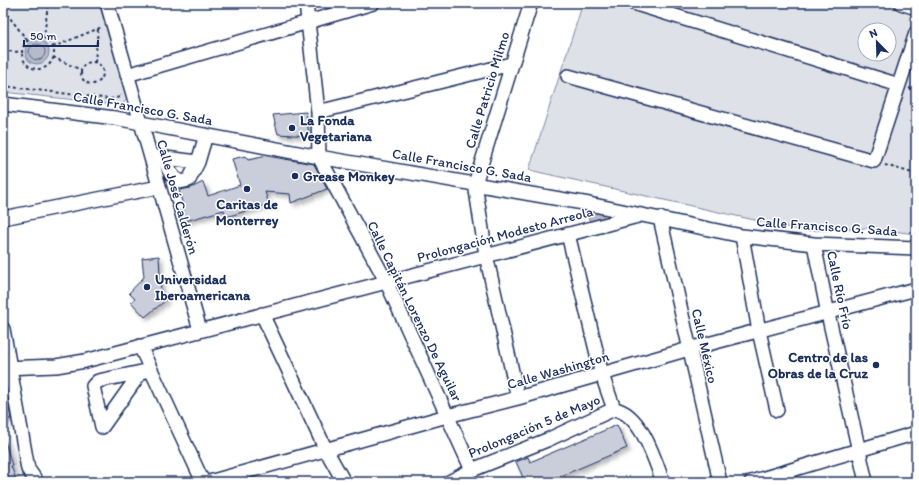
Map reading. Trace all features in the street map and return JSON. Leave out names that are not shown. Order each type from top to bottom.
[{"type":"street","name":"Calle José Calderón","points":[[107,3],[200,330]]},
{"type":"street","points":[[306,3],[318,112],[318,157]]},
{"type":"street","points":[[127,75],[373,3]]},
{"type":"street","name":"Calle Patricio Milmo","points":[[518,398],[486,255],[475,184],[531,3]]},
{"type":"street","points":[[634,3],[899,85]]},
{"type":"street","points":[[900,3],[916,8]]},
{"type":"street","points":[[568,76],[874,161],[916,33]]},
{"type":"street","points":[[318,112],[511,64]]},
{"type":"street","name":"Calle Francisco G. Sada","points":[[3,104],[56,110],[140,123],[318,157],[353,162],[660,218],[742,236],[814,244],[916,248]]},
{"type":"street","points":[[164,158],[169,172],[174,178],[180,182],[189,180],[198,162],[206,135]]},
{"type":"street","points":[[150,156],[198,162]]},
{"type":"street","name":"Calle Capitán Lorenzo De Aguilar","points":[[318,157],[386,282],[472,470]]},
{"type":"street","points":[[332,181],[340,168],[353,162]]},
{"type":"street","points":[[3,218],[159,187]]},
{"type":"street","name":"Prolongación Modesto Arreola","points":[[6,368],[56,366],[85,361],[642,215]]},
{"type":"street","name":"Calle México","points":[[660,218],[720,482]]},
{"type":"street","points":[[568,234],[602,374],[614,409]]},
{"type":"street","points":[[742,236],[759,332],[776,410]]},
{"type":"street","name":"Calle Río Frío","points":[[814,244],[828,314],[866,482]]},
{"type":"street","name":"Calle Washington","points":[[209,482],[518,398],[689,349],[828,314],[916,289]]},
{"type":"street","points":[[262,314],[326,450],[344,482]]},
{"type":"street","points":[[3,329],[6,368],[28,469],[37,482]]},
{"type":"street","points":[[140,346],[146,371],[203,482]]},
{"type":"street","name":"Prolongación 5 de Mayo","points":[[449,482],[472,470],[547,440],[614,409],[628,415],[638,426],[654,456],[663,482]]},
{"type":"street","points":[[751,482],[916,434]]},
{"type":"path","points":[[44,38],[48,3]]},
{"type":"path","points":[[3,9],[27,40]]},
{"type":"path","points":[[53,47],[113,23]]},
{"type":"path","points":[[94,62],[98,29]]},
{"type":"path","points":[[35,37],[44,38],[49,40],[53,47],[53,57],[50,63],[38,69],[30,66],[24,61],[22,52],[27,40],[35,37]]},
{"type":"path","points":[[3,51],[22,52]]},
{"type":"path","points":[[53,57],[81,70]]},
{"type":"path","points":[[89,62],[94,62],[101,66],[103,73],[100,80],[97,83],[92,84],[85,82],[81,75],[81,70],[89,62]]},
{"type":"path","points":[[3,86],[110,99],[120,97],[122,93]]},
{"type":"path","points":[[874,161],[916,174]]},
{"type":"shaded area","points":[[3,3],[99,3],[127,99],[122,105],[3,92]]},
{"type":"shaded area","points":[[583,3],[916,3],[916,234],[867,228],[804,231],[529,170]]},
{"type":"shaded area","points":[[3,373],[5,373],[15,429],[3,434]]},
{"type":"shaded area","points":[[9,434],[27,482],[3,482],[3,437]]},
{"type":"water","points":[[37,40],[46,43],[49,52],[46,61],[37,64],[28,61],[25,52],[28,43]]},
{"type":"water","points":[[601,210],[605,220],[591,224],[585,212]]},
{"type":"building","name":"La Fonda Vegetariana","points":[[306,112],[309,136],[278,134],[273,115]]},
{"type":"building","points":[[245,156],[248,160],[267,156],[314,164],[327,189],[291,203],[290,194],[265,192],[269,204],[226,217],[224,210],[182,222],[179,211],[184,210],[179,190],[191,188],[203,182],[208,196],[240,185],[232,159]]},
{"type":"building","name":"Universidad Iberoamericana","points":[[159,256],[161,294],[166,300],[145,317],[131,302],[135,299],[129,293],[144,277],[142,258]]},
{"type":"building","points":[[7,396],[11,419],[3,419],[3,397]]},
{"type":"building","points":[[617,425],[627,448],[554,479],[555,482],[525,482],[516,462],[528,457],[530,462]]},
{"type":"building","points":[[5,441],[11,466],[17,482],[3,482],[3,442]]},
{"type":"place","name":"La Fonda Vegetariana","points":[[292,128]]},
{"type":"place","name":"Grease Monkey","points":[[295,176]]},
{"type":"place","name":"Caritas de Monterrey","points":[[247,189]]},
{"type":"place","name":"Universidad Iberoamericana","points":[[147,287]]},
{"type":"place","name":"Centro de las Obras de la Cruz","points":[[876,365]]}]
